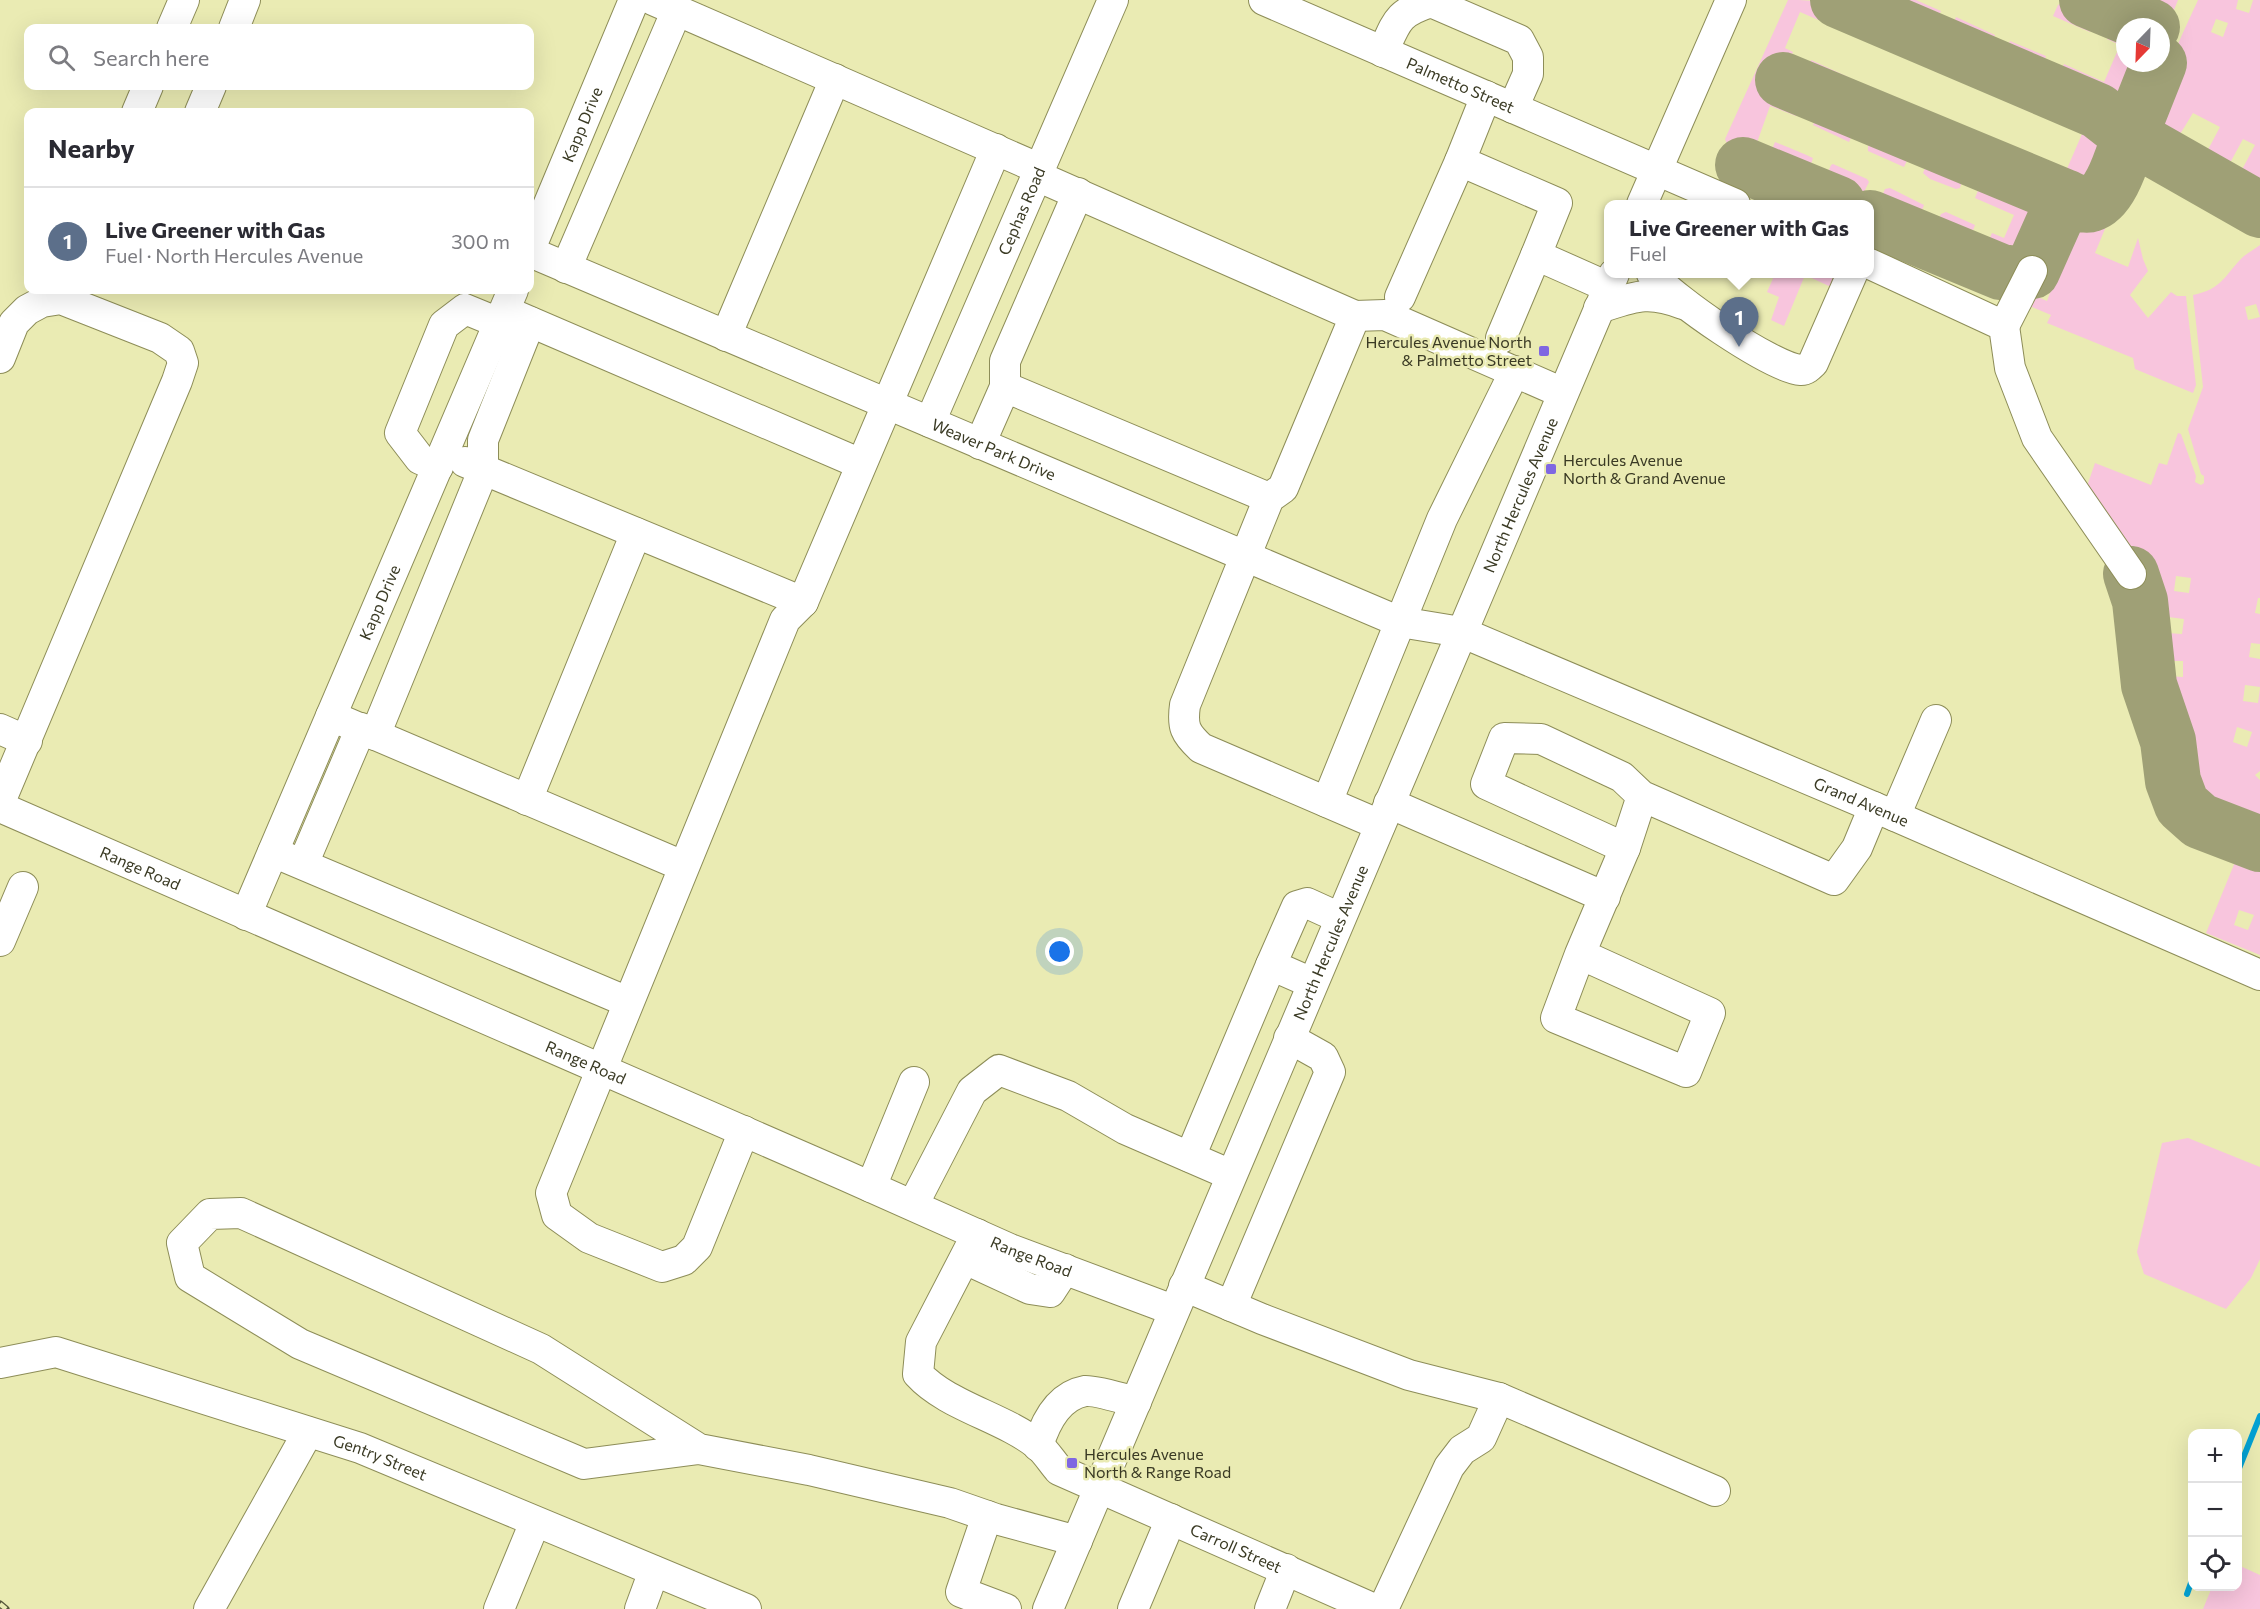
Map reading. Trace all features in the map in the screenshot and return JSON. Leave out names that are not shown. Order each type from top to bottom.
[{"type":"street","points":[[174,24],[184,0]]},
{"type":"street","points":[[236,24],[245,0]]},
{"type":"street","name":"Kapp Drive","points":[[534,240],[634,0]]},
{"type":"street","name":"Cephas Road","points":[[930,422],[1113,0]]},
{"type":"street","name":"Palmetto Street","points":[[1264,0],[1726,200]]},
{"type":"street","points":[[1644,200],[1731,0]]},
{"type":"street","points":[[1383,52],[1397,19],[1413,8],[1431,2],[1519,40],[1528,57],[1528,74],[1513,108]]},
{"type":"street","points":[[566,268],[665,5],[996,149],[1078,193],[1355,316],[1385,315],[1563,393]]},
{"type":"street","points":[[726,336],[835,79]]},
{"type":"street","points":[[139,108],[146,90]]},
{"type":"street","points":[[203,108],[209,90]]},
{"type":"street","points":[[1401,297],[1486,96]]},
{"type":"street","points":[[744,1131],[697,1247],[684,1260],[662,1267],[589,1238],[557,1215],[551,1193],[683,866],[785,620],[803,602],[996,149]]},
{"type":"street","points":[[1460,161],[1557,203],[1501,338]]},
{"type":"street","points":[[980,444],[1005,387],[1005,361],[1078,193]]},
{"type":"street","name":"Weaver Park Drive","points":[[534,252],[566,268],[886,405],[1400,622],[1461,632]]},
{"type":"street","points":[[1536,255],[1607,289],[1640,295],[1655,295],[1686,304]]},
{"type":"street","points":[[1874,266],[2004,326]]},
{"type":"street","points":[[2032,271],[2004,326],[2010,368],[2037,438],[2131,574]]},
{"type":"street","points":[[1657,278],[1671,294],[1715,325],[1767,356],[1800,370],[1807,369],[1813,363],[1850,278]]},
{"type":"street","name":"North Hercules Avenue","points":[[1048,1609],[1607,289]]},
{"type":"street","points":[[0,358],[15,323],[27,310],[42,302],[61,299],[160,338],[179,351],[183,363],[177,381],[13,735],[0,802]]},
{"type":"street","points":[[803,602],[483,471],[440,460],[420,459],[400,434],[444,325],[465,309],[511,311],[861,464]]},
{"type":"street","points":[[303,864],[368,732],[483,471],[483,440],[511,311]]},
{"type":"street","name":"Kapp Drive","points":[[246,915],[440,460],[511,311]]},
{"type":"street","points":[[1355,316],[1283,488],[1269,498],[1185,705],[1183,722],[1188,736],[1201,748],[1327,802],[1384,814],[1605,897]]},
{"type":"street","points":[[1327,802],[1442,519],[1515,371]]},
{"type":"street","points":[[1005,387],[1269,498]]},
{"type":"street","points":[[527,800],[636,533]]},
{"type":"street","name":"Grand Avenue","points":[[1461,632],[1885,812],[2260,975]]},
{"type":"street","points":[[331,716],[683,866]]},
{"type":"street","points":[[1625,848],[1486,784],[1504,738],[1541,739],[1622,777],[1642,796],[1834,880],[1885,812],[1936,720]]},
{"type":"street","points":[[1580,954],[1710,1012],[1686,1072],[1556,1018],[1580,954],[1625,848],[1642,796]]},
{"type":"street","name":"Range Road","points":[[0,807],[912,1205],[971,1246],[1010,1249],[1065,1269],[1179,1298],[1231,1306],[1409,1375],[1499,1398],[1715,1491]]},
{"type":"street","points":[[273,852],[628,1002]]},
{"type":"street","points":[[0,941],[23,887]]},
{"type":"street","points":[[1190,1157],[1297,906],[1307,903],[1340,918]]},
{"type":"street","points":[[1271,965],[1312,983]]},
{"type":"street","points":[[1231,1306],[1330,1072],[1323,1058],[1292,1031],[1254,1007]]},
{"type":"street","points":[[912,1205],[972,1091],[999,1070],[1068,1096],[1125,1129],[1231,1175]]},
{"type":"street","points":[[1227,1070],[1268,1087]]},
{"type":"street","points":[[871,1187],[914,1082]]},
{"type":"street","points":[[699,1449],[541,1349],[241,1213],[210,1214],[182,1243],[190,1277],[300,1344],[584,1464],[699,1449],[820,1472],[950,1503],[987,1516],[1077,1541]]},
{"type":"street","name":"Carroll Street","points":[[971,1246],[921,1342],[918,1374],[928,1386],[1005,1425],[1038,1446],[1059,1470],[1374,1609]]},
{"type":"street","name":"Gentry Street","points":[[0,1364],[56,1352],[360,1448],[746,1609]]},
{"type":"street","points":[[1038,1446],[1046,1423],[1065,1399],[1086,1391],[1136,1402]]},
{"type":"street","points":[[1383,1609],[1449,1467],[1462,1450],[1482,1438],[1499,1398]]},
{"type":"street","points":[[209,1609],[308,1432]]},
{"type":"street","points":[[987,1516],[958,1601],[1006,1609]]},
{"type":"street","points":[[1133,1609],[1171,1519]]},
{"type":"street","points":[[499,1609],[535,1522]]},
{"type":"street","points":[[1270,1609],[1286,1569]]},
{"type":"street","points":[[640,1609],[654,1571]]},
{"type":"shaded area","points":[[1788,0],[1826,4],[1838,10],[1842,15],[1837,28],[1800,12],[1785,48],[1793,52],[1778,86],[1804,98],[1796,116],[1770,106],[1749,165],[1743,163],[1740,171],[1806,200],[1776,200],[1744,187],[1725,139]]},
{"type":"shaded area","points":[[1900,0],[1916,0],[1941,11],[1935,24],[1926,28],[1900,16],[1897,8]]},
{"type":"shaded area","points":[[2106,0],[2178,0],[2172,15],[2164,18],[2150,18]]},
{"type":"shaded area","points":[[2198,0],[2238,0],[2236,9],[2249,13],[2253,0],[2260,0],[2260,187],[2257,193],[2236,181],[2255,145],[2243,139],[2224,174],[2202,161],[2220,127],[2193,113],[2174,144],[2164,131],[2161,114],[2162,95],[2175,53]],"holes":[[[2216,19],[2228,23],[2223,37],[2211,32]]]},
{"type":"shaded area","points":[[2065,1],[2092,12],[2095,20],[2090,32],[2053,16],[2058,5]]},
{"type":"shaded area","points":[[1956,17],[1995,35],[1990,46],[1982,51],[1951,38],[1951,30]]},
{"type":"shaded area","points":[[1867,20],[1893,32],[1896,40],[1890,51],[1854,35],[1859,22]]},
{"type":"shaded area","points":[[2116,24],[2116,43],[2107,39],[2111,26]]},
{"type":"shaded area","points":[[2010,41],[2046,56],[2041,70],[2035,74],[2007,62],[2004,54]]},
{"type":"shaded area","points":[[1922,43],[1946,55],[1950,62],[1944,74],[1907,59],[1913,47]]},
{"type":"shaded area","points":[[2116,54],[2116,72],[2147,72],[2134,106],[2118,113],[2089,96],[2062,85],[2058,77],[2064,64],[2104,82]]},
{"type":"shaded area","points":[[1811,60],[1848,77],[1843,89],[1836,92],[1806,80],[1806,72]]},
{"type":"shaded area","points":[[1974,66],[2002,78],[2004,84],[1998,98],[1960,81],[1966,70]]},
{"type":"shaded area","points":[[1864,84],[1902,100],[1898,111],[1890,116],[1861,103],[1859,95]]},
{"type":"shaded area","points":[[2028,89],[2055,100],[2059,107],[2052,121],[2014,105],[2021,92]]},
{"type":"shaded area","points":[[1825,106],[1856,119],[1856,126],[1849,142],[1813,125],[1820,109]]},
{"type":"shaded area","points":[[1918,107],[1955,123],[1950,135],[1943,139],[1915,127],[1913,118]]},
{"type":"shaded area","points":[[2081,112],[2109,130],[2116,144],[2098,187],[2081,195],[2023,172],[2022,163],[2025,154],[2066,171],[2082,134],[2069,128],[2075,114]]},
{"type":"shaded area","points":[[1878,129],[1909,144],[1912,150],[1904,167],[1868,151],[1868,145]]},
{"type":"shaded area","points":[[1971,131],[2008,147],[2004,156],[1997,161],[1969,149],[1967,141]]},
{"type":"shaded area","points":[[1775,142],[1813,158],[1807,176],[1803,180],[1783,175],[1767,162]]},
{"type":"shaded area","points":[[1935,153],[1966,166],[1960,188],[1956,189],[1930,179],[1923,173],[1931,154]]},
{"type":"shaded area","points":[[1831,165],[1867,179],[1869,182],[1860,200],[1846,200],[1825,191],[1822,187]]},
{"type":"shaded area","points":[[1990,175],[2044,198],[2050,203],[2052,209],[2032,255],[2006,264],[1983,254],[1992,233],[2004,238],[2014,215],[1975,198],[1984,176]]},
{"type":"shaded area","points":[[1890,188],[1924,205],[1916,225],[1912,227],[1878,212],[1877,208],[1885,189]]},
{"type":"shaded area","points":[[1946,212],[1975,225],[1967,246],[1963,248],[1936,237],[1933,233],[1941,214]]},
{"type":"shaded area","points":[[2094,220],[2107,224],[2095,253],[2128,267],[2138,238],[2148,271],[2130,295],[2148,318],[2171,292],[2177,296],[2186,296],[2196,385],[2193,393],[2135,369],[2133,358],[2047,323],[2051,315],[2025,304],[2031,294],[2047,301],[2053,285],[2045,282],[2041,290],[2034,287],[2054,242]]},
{"type":"shaded area","points":[[1874,228],[2017,287],[2012,299],[1874,242]]},
{"type":"shaded area","points":[[2260,245],[2260,317],[2260,598],[2258,598],[2255,613],[2260,614],[2260,644],[2251,643],[2249,657],[2260,659],[2260,687],[2245,685],[2243,701],[2258,703],[2260,688],[2260,771],[2255,775],[2260,780],[2260,835],[2210,812],[2197,800],[2190,789],[2182,753],[2159,683],[2148,612],[2136,572],[2086,489],[2095,463],[2151,485],[2159,463],[2167,465],[2178,433],[2181,434],[2196,476],[2195,482],[2201,485],[2204,483],[2204,476],[2201,474],[2188,429],[2203,387],[2193,295],[2217,285],[2244,256]],"holes":[[[2256,304],[2260,317],[2248,320],[2245,307]],[[2176,576],[2191,578],[2189,593],[2174,591]],[[2168,617],[2184,619],[2182,634],[2167,633]],[[2168,661],[2183,661],[2183,677],[2168,676]],[[2237,727],[2252,732],[2247,747],[2233,742]]]},
{"type":"shaded area","points":[[1773,278],[1804,278],[1784,326],[1771,320],[1779,297],[1767,292]]},
{"type":"shaded area","points":[[1812,278],[1832,278],[1831,287]]},
{"type":"shaded area","points":[[2260,854],[2260,955],[2206,933],[2235,862],[2244,855]],"holes":[[[2239,910],[2254,915],[2248,930],[2234,925]]]},
{"type":"shaded area","points":[[2188,1138],[2260,1167],[2260,1259],[2251,1278],[2226,1309],[2144,1274],[2137,1252],[2162,1143]]},
{"type":"shaded area","points":[[2242,1567],[2260,1575],[2260,1609],[2203,1609],[2210,1591],[2242,1591]]},
{"type":"waterway","points":[[2242,1461],[2260,1416]]},
{"type":"taxiway","points":[[1838,0],[2098,111],[2130,136],[2111,185],[2098,200],[2085,205],[2065,197],[2032,271],[2016,274],[2001,272],[1874,220]]},
{"type":"taxiway","points":[[2087,0],[2130,18]]},
{"type":"taxiway","points":[[2155,72],[2130,136],[2260,210]]},
{"type":"taxiway","points":[[1783,80],[2065,197]]},
{"type":"taxiway","points":[[1743,165],[1828,200]]},
{"type":"taxiway","points":[[2131,574],[2140,601],[2149,685],[2168,741],[2173,781],[2182,805],[2200,821],[2260,844]]},
{"type":"railway","points":[[0,1604],[6,1609]]},
{"type":"place","name":"Live Greener with Gas","points":[[1739,347]]},
{"type":"place","name":"Hercules Avenue North & Palmetto Street","points":[[1544,351]]},
{"type":"place","name":"Hercules Avenue North & Grand Avenue","points":[[1551,469]]},
{"type":"place","name":"Hercules Avenue North & Range Road","points":[[1072,1463]]}]
